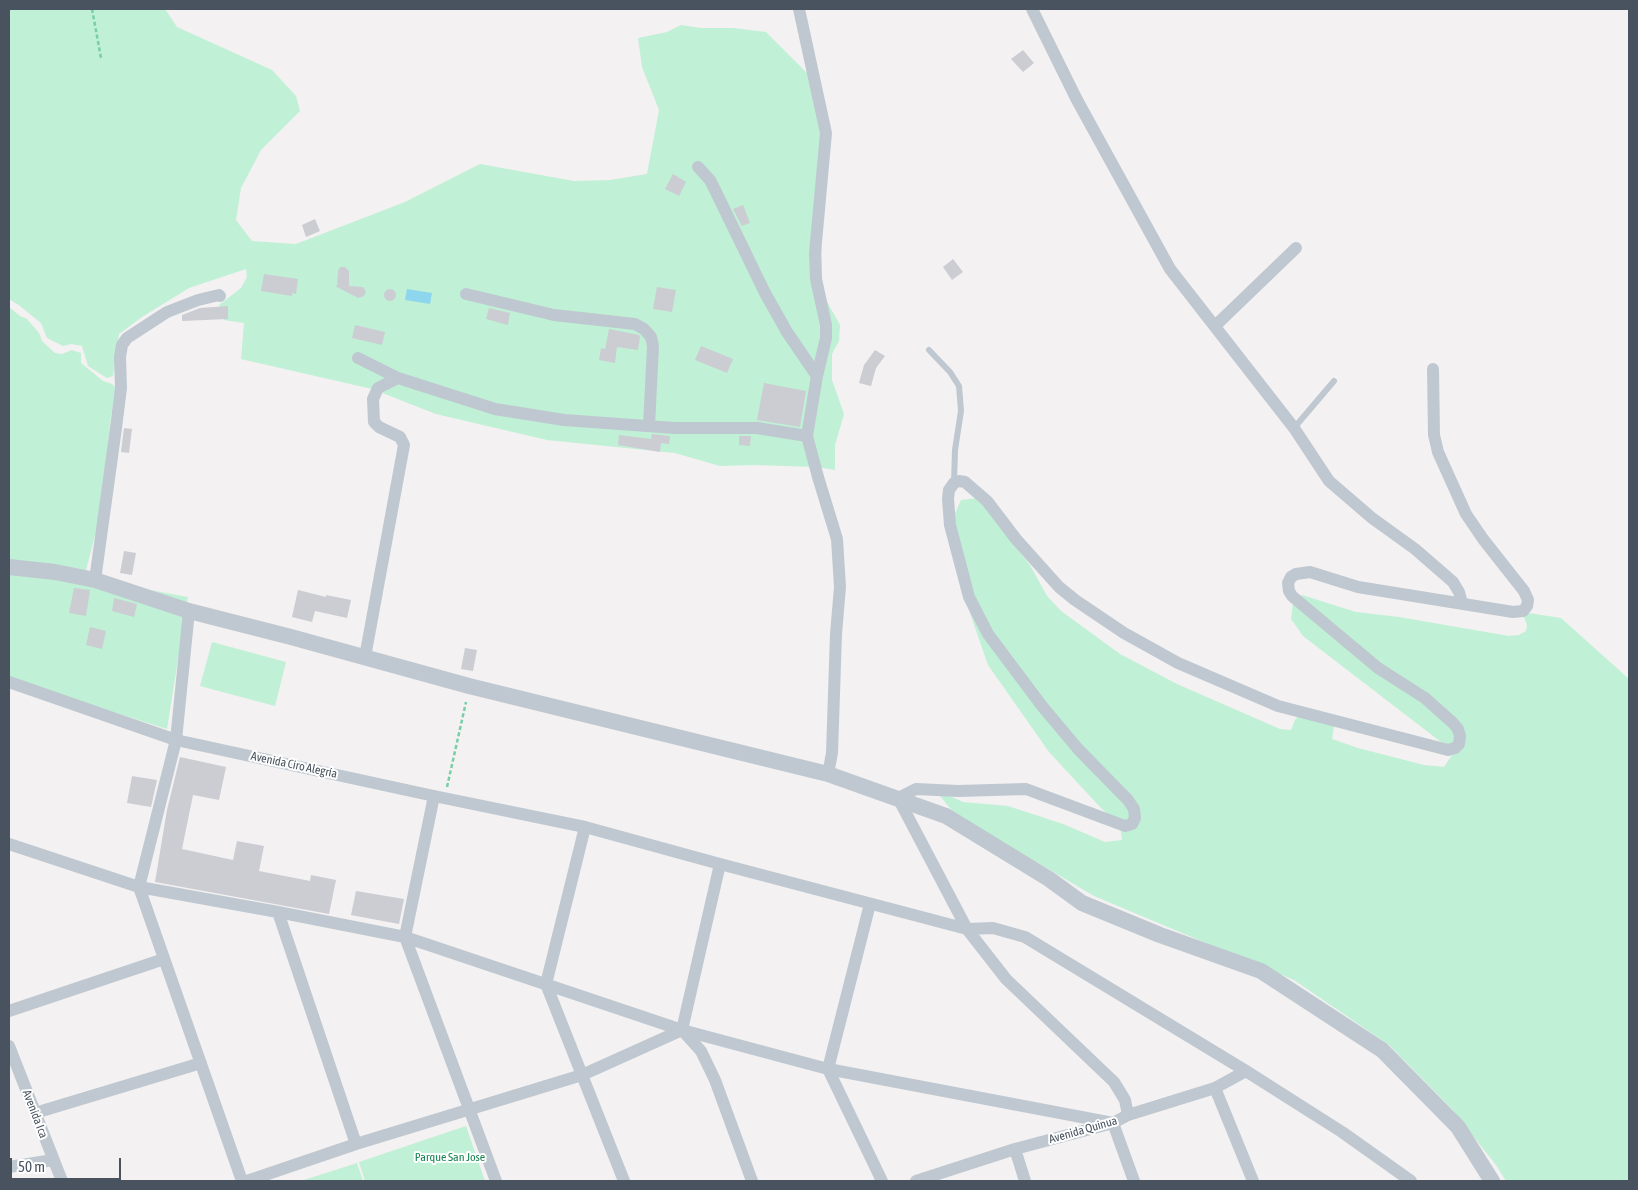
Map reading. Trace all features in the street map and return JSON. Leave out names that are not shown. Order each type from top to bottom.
[{"type":"street","points":[[799,9],[826,132],[815,253],[816,279],[826,325],[826,338],[817,376],[807,436],[837,539],[840,587],[836,634],[832,753],[828,774]]},
{"type":"street","points":[[1032,9],[1077,100],[1170,269],[1294,428],[1329,481],[1372,518],[1415,549],[1453,582],[1459,592],[1462,603]]},
{"type":"street","points":[[698,167],[710,180],[765,293],[787,332],[817,376]]},
{"type":"street","points":[[1215,326],[1296,248]]},
{"type":"street","points":[[466,294],[554,315],[635,324],[644,329],[651,337],[653,346],[649,426]]},
{"type":"street","points":[[95,580],[121,388],[120,357],[122,345],[127,338],[167,312],[198,300],[220,296]]},
{"type":"street","points":[[358,358],[398,378],[495,409],[564,420],[675,428],[757,428],[807,436]]},
{"type":"street","points":[[898,798],[916,789],[958,791],[1026,789],[1125,826],[1132,824],[1134,818],[1134,809],[1128,800],[1078,749],[1042,706],[988,634],[969,597],[950,525],[949,490],[954,483],[959,481],[965,482],[987,501],[1016,539],[1058,587],[1124,633],[1178,663],[1278,706],[1448,750],[1455,748],[1459,744],[1460,736],[1453,722],[1425,698],[1378,668],[1292,596],[1288,583],[1291,577],[1296,574],[1310,572],[1358,587],[1513,612],[1523,611],[1527,606],[1528,600],[1524,591],[1466,514],[1438,452],[1434,435],[1433,369]]},
{"type":"street","points":[[364,657],[404,445],[400,437],[379,427],[374,422],[372,399],[378,388],[398,378]]},
{"type":"street","points":[[9,567],[55,572],[95,580],[189,611],[469,686],[828,774],[946,816],[1049,879],[1082,903],[1160,935],[1261,971],[1382,1050],[1458,1127],[1492,1181]]},
{"type":"street","points":[[189,611],[176,740],[139,887],[242,1181]]},
{"type":"street","name":"Avenida Ciro Alegría","points":[[9,682],[176,740],[584,827],[967,929],[993,928],[1025,937],[1246,1071],[1342,1132],[1411,1181]]},
{"type":"street","points":[[434,796],[405,937],[496,1181]]},
{"type":"street","points":[[898,798],[967,929],[1006,979],[1114,1082],[1125,1100],[1128,1115]]},
{"type":"street","points":[[584,827],[546,984],[624,1181]]},
{"type":"street","points":[[9,844],[139,887],[405,937],[682,1030],[828,1069],[1113,1123],[1134,1181]]},
{"type":"street","points":[[682,1030],[720,864]]},
{"type":"street","points":[[870,904],[828,1069],[882,1181]]},
{"type":"street","points":[[278,912],[356,1144]]},
{"type":"street","points":[[9,1011],[164,959]]},
{"type":"street","points":[[247,1181],[356,1144],[582,1075],[682,1030]]},
{"type":"street","points":[[682,1030],[702,1051],[715,1080],[752,1181]]},
{"type":"street","name":"Avenida Ica","points":[[9,1046],[62,1181]]},
{"type":"street","points":[[35,1113],[201,1063]]},
{"type":"street","name":"Avenida Quinua","points":[[916,1181],[1015,1149],[1113,1123],[1128,1115],[1215,1088],[1246,1071]]},
{"type":"street","points":[[1215,1088],[1253,1181]]},
{"type":"street","points":[[1015,1149],[1025,1181]]},
{"type":"street","points":[[9,1167],[53,1160]]},
{"type":"lane","points":[[929,350],[950,372],[959,386],[961,411],[955,450],[954,483]]},
{"type":"lane","points":[[1294,428],[1334,380]]},
{"type":"path","points":[[92,9],[101,58]]},
{"type":"path","points":[[434,796],[444,792],[447,788],[469,686]]},
{"type":"green space","points":[[9,9],[165,9],[177,27],[272,70],[296,96],[300,111],[261,150],[241,188],[236,220],[252,241],[296,244],[405,202],[480,164],[574,181],[610,180],[647,174],[659,110],[642,67],[638,38],[667,32],[681,25],[766,32],[811,77],[823,112],[822,280],[825,298],[840,325],[839,341],[832,354],[832,380],[844,414],[835,445],[835,470],[817,467],[720,466],[675,453],[547,440],[436,414],[372,389],[241,359],[244,323],[224,320],[219,305],[241,288],[247,277],[246,269],[189,288],[142,317],[119,334],[113,376],[107,378],[88,366],[82,346],[71,344],[63,346],[47,338],[41,323],[9,299]]},
{"type":"green space","points":[[9,307],[27,319],[39,333],[42,341],[55,353],[62,354],[72,350],[81,353],[81,363],[103,381],[112,384],[116,388],[100,516],[84,578],[188,597],[167,729],[9,679]]},
{"type":"green space","points":[[978,498],[1030,565],[1047,596],[1061,611],[1120,654],[1177,684],[1280,729],[1291,730],[1295,720],[1303,711],[1334,726],[1332,739],[1358,748],[1424,765],[1444,767],[1454,752],[1303,636],[1291,619],[1293,603],[1302,595],[1356,612],[1399,617],[1509,636],[1519,635],[1526,631],[1527,625],[1522,612],[1561,618],[1629,679],[1629,1181],[1506,1181],[1496,1165],[1451,1108],[1389,1045],[1294,980],[1094,896],[955,814],[934,789],[963,802],[1008,806],[1063,824],[1105,842],[1122,840],[1120,826],[1049,752],[988,665],[962,590],[951,523],[961,500]]},
{"type":"green space","points":[[212,642],[286,662],[275,706],[200,686]]},
{"type":"green space","name":"Parque San Jose","points":[[466,1126],[485,1181],[365,1181],[359,1162]]},
{"type":"green space","points":[[357,1163],[363,1181],[301,1181]]},
{"type":"water","points":[[407,289],[432,293],[430,304],[405,300]]},
{"type":"building","points":[[1023,50],[1034,63],[1023,72],[1011,59]]},
{"type":"building","points":[[673,174],[686,182],[679,196],[665,189]]},
{"type":"building","points":[[743,205],[750,223],[742,226],[733,209]]},
{"type":"building","points":[[315,219],[320,231],[306,237],[302,225]]},
{"type":"building","points":[[953,259],[963,272],[952,280],[943,267]]},
{"type":"building","points":[[340,267],[345,267],[349,271],[349,286],[363,287],[366,291],[364,296],[358,298],[335,286],[337,286]]},
{"type":"building","points":[[264,274],[298,279],[296,294],[292,293],[292,296],[261,291]]},
{"type":"building","points":[[657,287],[676,290],[672,312],[653,309]]},
{"type":"building","points":[[388,289],[392,289],[396,295],[392,301],[388,301],[384,297],[384,293]]},
{"type":"building","points":[[228,306],[228,319],[182,321],[182,315],[200,308]]},
{"type":"building","points":[[489,308],[510,313],[508,325],[486,319]]},
{"type":"building","points":[[355,325],[385,332],[382,345],[352,338]]},
{"type":"building","points":[[609,329],[639,335],[638,350],[617,347],[615,363],[599,360],[601,348],[605,349]]},
{"type":"building","points":[[701,346],[733,359],[727,373],[695,360]]},
{"type":"building","points":[[875,350],[885,356],[876,368],[871,386],[859,383],[864,365]]},
{"type":"building","points":[[764,383],[806,391],[800,427],[757,420]]},
{"type":"building","points":[[124,428],[132,429],[129,453],[121,452]]},
{"type":"building","points":[[652,434],[670,436],[669,444],[661,443],[660,452],[618,445],[619,435],[651,439]]},
{"type":"building","points":[[739,436],[751,436],[750,446],[739,445]]},
{"type":"building","points":[[124,551],[136,553],[132,575],[120,573]]},
{"type":"building","points":[[74,588],[90,590],[86,616],[69,613]]},
{"type":"building","points":[[298,590],[326,597],[326,595],[351,600],[347,618],[315,611],[312,622],[292,617]]},
{"type":"building","points":[[114,598],[137,604],[134,617],[112,611]]},
{"type":"building","points":[[90,627],[106,631],[102,649],[86,645]]},
{"type":"building","points":[[465,648],[477,650],[473,671],[461,669]]},
{"type":"building","points":[[180,757],[226,767],[219,800],[193,795],[182,849],[233,860],[237,841],[264,846],[259,871],[310,881],[311,875],[336,880],[329,914],[155,882],[167,810]]},
{"type":"building","points":[[132,776],[157,780],[151,807],[127,803]]},
{"type":"building","points":[[356,891],[404,899],[399,924],[351,915]]}]
